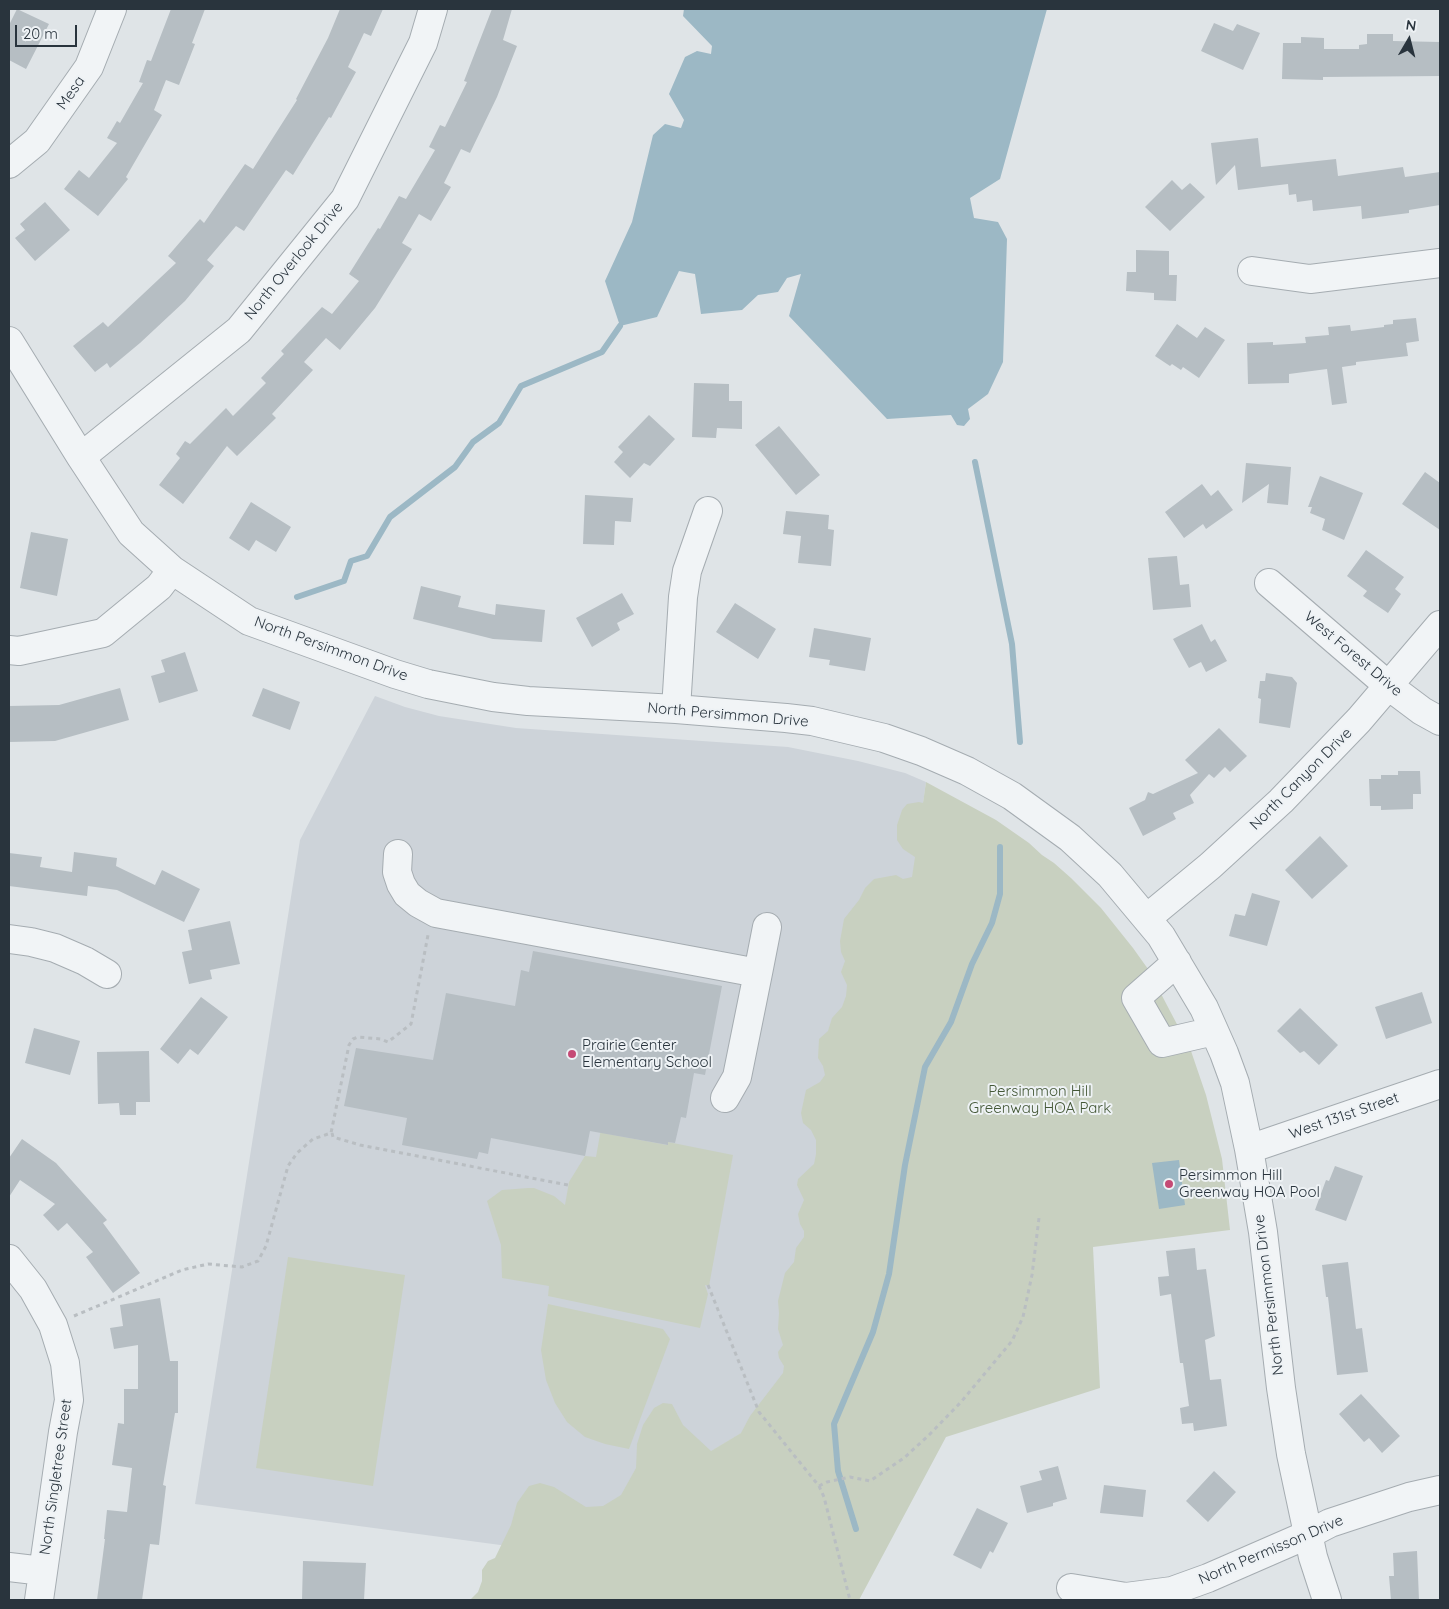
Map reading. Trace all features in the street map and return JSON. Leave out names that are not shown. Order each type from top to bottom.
[{"type":"street","name":"Mesa","points":[[9,164],[37,141],[89,67],[112,9]]},
{"type":"street","name":"North Overlook Drive","points":[[80,457],[239,330],[344,199],[423,43],[433,9]]},
{"type":"street","points":[[1252,271],[1310,279],[1440,263]]},
{"type":"street","name":"North Persimmon Drive","points":[[9,341],[80,457],[131,533],[172,570],[249,621],[358,662],[420,681],[493,696],[528,701],[742,713],[812,721],[884,738],[921,751],[967,771],[1012,796],[1070,838],[1110,875],[1161,936],[1177,962],[1204,1008],[1224,1053],[1234,1083],[1249,1149],[1263,1232],[1281,1388],[1291,1454],[1313,1556],[1327,1600]]},
{"type":"street","points":[[676,709],[683,597],[687,571],[708,511]]},
{"type":"street","points":[[9,650],[19,651],[103,633],[159,587],[172,570]]},
{"type":"street","name":"West Forest Drive","points":[[1269,583],[1390,686],[1422,711],[1440,721]]},
{"type":"street","name":"North Canyon Drive","points":[[1147,918],[1210,866],[1281,801],[1390,686],[1440,625]]},
{"type":"street","points":[[398,854],[397,872],[407,894],[436,913],[758,973]]},
{"type":"street","points":[[725,1098],[738,1077],[767,927]]},
{"type":"street","points":[[9,939],[55,948],[107,974]]},
{"type":"street","points":[[1177,962],[1136,998],[1162,1043],[1214,1031]]},
{"type":"street","name":"West 131st Street","points":[[1249,1149],[1440,1084]]},
{"type":"street","name":"North Singletree Street","points":[[9,1259],[33,1289],[53,1326],[65,1363],[69,1400],[39,1600]]},
{"type":"street","name":"North Permisson Drive","points":[[1071,1588],[1126,1597],[1172,1591],[1208,1578],[1330,1523],[1409,1497],[1440,1490]]},
{"type":"street","points":[[9,1567],[43,1571]]},
{"type":"path","points":[[332,1133],[349,1045],[353,1039],[358,1037],[381,1039],[388,1042],[412,1024],[429,928]]},
{"type":"path","points":[[332,1133],[333,1136],[360,1145],[568,1185]]},
{"type":"path","points":[[53,1326],[182,1270],[208,1264],[242,1267],[258,1261],[266,1246],[288,1166],[313,1139],[332,1133]]},
{"type":"path","points":[[819,1486],[850,1477],[870,1480],[904,1458],[929,1436],[1012,1341],[1023,1317],[1032,1275],[1039,1218]]},
{"type":"path","points":[[708,1285],[759,1412],[819,1486],[824,1498],[850,1600]]},
{"type":"shaded area","points":[[375,696],[405,707],[439,716],[516,728],[788,747],[858,761],[905,773],[926,782],[845,1371],[545,1551],[195,1504],[300,840]]},
{"type":"green space","name":"Persimmon Hill Greenway HOA Park","points":[[926,782],[996,820],[1054,863],[1101,908],[1148,969],[1191,1051],[1206,1095],[1222,1159],[1230,1230],[1093,1247],[1100,1388],[946,1437],[859,1600],[470,1600],[478,1592],[482,1581],[482,1570],[488,1561],[495,1558],[511,1525],[517,1503],[529,1486],[540,1483],[554,1487],[586,1507],[603,1506],[621,1495],[636,1468],[637,1444],[643,1425],[654,1408],[663,1403],[672,1404],[683,1425],[711,1451],[741,1433],[750,1416],[783,1373],[784,1366],[778,1352],[783,1345],[778,1329],[778,1301],[785,1273],[794,1262],[796,1248],[804,1237],[804,1231],[798,1214],[804,1200],[797,1185],[798,1179],[814,1164],[816,1154],[816,1140],[811,1130],[803,1123],[801,1113],[806,1090],[820,1082],[825,1075],[823,1066],[818,1058],[819,1039],[828,1031],[832,1018],[842,1007],[846,996],[847,985],[841,972],[845,961],[841,952],[840,941],[844,919],[859,900],[865,888],[874,879],[896,875],[903,879],[912,877],[915,857],[903,849],[897,840],[897,825],[902,810],[907,804],[923,803]]},
{"type":"green space","points":[[601,1129],[608,1134],[667,1145],[668,1142],[733,1155],[709,1286],[705,1285],[708,1294],[700,1328],[548,1296],[549,1286],[502,1278],[501,1245],[487,1201],[502,1190],[534,1188],[554,1196],[565,1205],[569,1182],[585,1156],[596,1157]]},
{"type":"green space","points":[[288,1257],[405,1275],[373,1486],[256,1468]]},
{"type":"green space","points":[[548,1304],[663,1329],[670,1339],[629,1449],[585,1437],[567,1422],[555,1403],[546,1380],[541,1350]]},
{"type":"water","points":[[684,9],[1047,9],[1000,179],[970,198],[974,218],[998,222],[1007,239],[1003,362],[988,394],[968,409],[970,419],[964,426],[957,425],[951,415],[887,419],[789,316],[801,274],[787,278],[778,292],[758,295],[742,310],[701,314],[695,274],[679,271],[657,317],[620,326],[605,281],[632,222],[653,135],[665,124],[681,128],[684,120],[669,94],[685,57],[697,51],[711,54],[712,46],[683,16]]},
{"type":"water","name":"Persimmon Hill Greenway HOA Pool","points":[[1179,1160],[1185,1205],[1159,1209],[1152,1163]]},
{"type":"building","points":[[17,9],[49,24],[26,69],[9,60],[9,25]]},
{"type":"building","points":[[171,9],[205,9],[192,43],[195,44],[179,85],[166,80],[154,110],[162,115],[126,177],[128,179],[98,216],[64,189],[79,170],[89,178],[117,143],[107,138],[117,121],[120,123],[143,83],[139,82],[147,60],[151,61]]},
{"type":"building","points":[[340,9],[383,9],[371,36],[364,33],[348,67],[356,72],[331,118],[329,117],[293,175],[286,170],[244,231],[236,226],[207,260],[214,266],[185,301],[110,368],[107,363],[95,372],[73,346],[103,322],[108,327],[176,263],[168,256],[200,219],[204,223],[245,164],[253,169],[297,100],[328,38]]},
{"type":"building","points":[[492,9],[512,9],[503,40],[517,46],[497,97],[470,153],[461,149],[444,183],[451,187],[431,221],[419,214],[402,243],[412,249],[375,308],[340,350],[326,338],[304,362],[313,370],[272,414],[276,418],[237,456],[227,446],[183,504],[159,485],[180,458],[176,454],[185,441],[190,444],[226,408],[233,416],[266,383],[261,378],[284,354],[281,351],[322,307],[332,314],[359,281],[349,274],[378,228],[380,229],[399,196],[406,199],[435,150],[429,147],[440,125],[445,127],[467,82],[464,81]]},
{"type":"building","points":[[1214,23],[1233,31],[1237,24],[1260,33],[1243,70],[1201,51]]},
{"type":"building","points":[[1367,34],[1393,34],[1393,41],[1440,42],[1440,76],[1323,77],[1323,80],[1282,79],[1283,43],[1301,43],[1301,37],[1324,38],[1324,49],[1359,49],[1359,45],[1367,44]]},
{"type":"building","points":[[1258,138],[1261,167],[1336,159],[1338,176],[1403,167],[1405,177],[1440,172],[1440,205],[1409,210],[1409,213],[1362,219],[1361,206],[1313,211],[1312,200],[1297,202],[1296,194],[1289,195],[1288,184],[1238,190],[1235,165],[1216,185],[1211,143]]},
{"type":"building","points":[[1172,180],[1182,190],[1190,183],[1205,197],[1170,231],[1145,207]]},
{"type":"building","points":[[45,202],[70,230],[35,261],[15,238],[25,230],[20,224]]},
{"type":"building","points":[[1136,250],[1169,251],[1169,275],[1177,275],[1176,301],[1154,300],[1154,293],[1126,291],[1127,272],[1136,272]]},
{"type":"building","points":[[1416,318],[1419,341],[1406,343],[1408,356],[1356,362],[1356,365],[1342,367],[1347,403],[1332,405],[1327,369],[1289,374],[1289,383],[1248,384],[1247,343],[1273,342],[1273,345],[1306,343],[1305,337],[1329,335],[1328,327],[1350,325],[1351,331],[1384,327],[1384,325],[1393,324],[1393,320]]},
{"type":"building","points":[[1177,324],[1197,338],[1205,327],[1225,340],[1199,378],[1183,367],[1181,370],[1172,364],[1170,366],[1155,356]]},
{"type":"building","points":[[694,383],[729,384],[729,401],[742,401],[742,429],[717,428],[716,438],[692,437]]},
{"type":"building","points":[[649,415],[675,439],[650,466],[644,463],[630,478],[614,462],[623,452],[618,447]]},
{"type":"building","points":[[779,426],[820,475],[796,495],[755,445]]},
{"type":"building","points":[[1246,463],[1291,467],[1288,505],[1267,503],[1269,484],[1242,503]]},
{"type":"building","points":[[1425,472],[1440,483],[1440,530],[1402,504]]},
{"type":"building","points":[[1320,476],[1363,493],[1344,540],[1322,530],[1325,519],[1310,513],[1312,507],[1308,507]]},
{"type":"building","points":[[1202,484],[1211,496],[1218,490],[1233,510],[1206,529],[1203,524],[1184,538],[1165,512]]},
{"type":"building","points":[[585,495],[633,498],[631,522],[615,521],[614,545],[583,544]]},
{"type":"building","points":[[251,502],[291,527],[276,552],[256,540],[249,551],[229,538]]},
{"type":"building","points":[[786,511],[829,515],[828,529],[834,530],[831,566],[798,563],[801,536],[783,534]]},
{"type":"building","points":[[31,532],[68,539],[57,596],[20,588]]},
{"type":"building","points":[[1366,550],[1404,577],[1395,589],[1401,594],[1388,613],[1363,596],[1367,591],[1347,576]]},
{"type":"building","points":[[1177,556],[1180,585],[1189,584],[1191,607],[1153,610],[1148,558]]},
{"type":"building","points":[[421,586],[461,596],[458,607],[495,615],[496,604],[545,610],[542,642],[493,639],[413,619]]},
{"type":"building","points":[[622,593],[634,614],[617,623],[620,630],[592,647],[576,618]]},
{"type":"building","points":[[735,603],[776,629],[758,659],[716,632]]},
{"type":"building","points":[[1202,624],[1211,642],[1215,639],[1227,661],[1206,672],[1201,662],[1189,668],[1173,639]]},
{"type":"building","points":[[814,628],[871,638],[865,671],[829,665],[830,660],[809,657]]},
{"type":"building","points":[[185,652],[198,691],[159,703],[151,676],[165,672],[161,660]]},
{"type":"building","points":[[1266,673],[1292,677],[1297,683],[1290,728],[1259,723],[1261,699],[1258,698],[1260,681],[1265,681]]},
{"type":"building","points":[[120,688],[129,720],[55,741],[9,742],[9,706],[59,705]]},
{"type":"building","points":[[263,688],[300,702],[290,730],[252,716]]},
{"type":"building","points":[[1219,728],[1247,756],[1230,772],[1225,767],[1214,778],[1209,774],[1190,795],[1194,803],[1173,813],[1176,819],[1143,836],[1129,808],[1145,800],[1148,792],[1153,794],[1198,773],[1185,760]]},
{"type":"building","points":[[1398,771],[1420,771],[1421,794],[1413,794],[1413,809],[1381,810],[1381,806],[1370,806],[1369,779],[1381,779],[1381,775],[1398,775]]},
{"type":"building","points":[[1320,836],[1348,866],[1312,899],[1285,870]]},
{"type":"building","points":[[74,852],[117,858],[116,866],[155,885],[162,870],[200,889],[184,922],[117,890],[88,886],[87,896],[9,886],[9,853],[42,857],[40,867],[72,872]]},
{"type":"building","points":[[1252,893],[1280,901],[1267,946],[1229,936],[1235,914],[1245,916]]},
{"type":"building","points":[[230,921],[240,964],[210,970],[212,979],[189,984],[182,952],[192,950],[188,930]]},
{"type":"building","name":"Prairie Center Elementary School","points":[[533,951],[722,986],[705,1075],[694,1073],[686,1118],[681,1117],[675,1143],[668,1142],[668,1145],[590,1131],[585,1156],[491,1138],[488,1154],[479,1152],[477,1159],[402,1145],[407,1118],[344,1106],[356,1048],[433,1060],[446,993],[515,1006],[521,970],[529,972]]},
{"type":"building","points":[[1422,992],[1432,1023],[1386,1039],[1375,1007]]},
{"type":"building","points":[[201,997],[228,1017],[198,1055],[190,1049],[178,1064],[160,1049]]},
{"type":"building","points":[[1300,1008],[1338,1045],[1319,1065],[1304,1051],[1300,1053],[1277,1031]]},
{"type":"building","points":[[34,1028],[80,1041],[70,1075],[25,1063]]},
{"type":"building","points":[[149,1051],[150,1102],[136,1102],[136,1115],[120,1115],[119,1103],[98,1104],[97,1052]]},
{"type":"building","points":[[22,1139],[56,1163],[107,1220],[103,1223],[140,1273],[113,1293],[86,1257],[93,1252],[67,1223],[58,1231],[43,1215],[55,1204],[20,1180],[9,1197],[9,1158]]},
{"type":"building","points":[[1335,1166],[1363,1176],[1346,1221],[1315,1210],[1326,1180],[1329,1181]]},
{"type":"building","points":[[1195,1248],[1197,1270],[1206,1269],[1215,1336],[1205,1340],[1210,1380],[1221,1379],[1227,1426],[1194,1431],[1193,1423],[1182,1424],[1180,1408],[1189,1406],[1183,1363],[1180,1363],[1171,1294],[1160,1296],[1158,1277],[1169,1276],[1166,1251]]},
{"type":"building","points":[[1348,1262],[1356,1329],[1362,1328],[1368,1372],[1337,1375],[1328,1297],[1326,1297],[1322,1265]]},
{"type":"building","points":[[160,1298],[170,1361],[178,1361],[178,1413],[175,1413],[163,1485],[166,1486],[159,1545],[150,1544],[142,1600],[97,1600],[107,1510],[127,1512],[132,1468],[112,1465],[118,1423],[124,1424],[124,1389],[138,1389],[138,1345],[114,1349],[110,1328],[123,1326],[120,1305]]},
{"type":"building","points":[[1361,1394],[1400,1436],[1382,1453],[1369,1438],[1364,1442],[1339,1414]]},
{"type":"building","points":[[1058,1466],[1067,1499],[1053,1503],[1053,1506],[1027,1513],[1020,1486],[1042,1480],[1039,1471]]},
{"type":"building","points":[[1214,1471],[1236,1492],[1208,1522],[1186,1501]]},
{"type":"building","points":[[1104,1485],[1146,1490],[1143,1517],[1100,1513]]},
{"type":"building","points":[[977,1508],[1008,1523],[993,1553],[990,1551],[981,1569],[953,1555]]},
{"type":"building","points":[[1417,1551],[1419,1600],[1391,1600],[1389,1576],[1394,1576],[1393,1553]]},
{"type":"building","points":[[303,1561],[366,1563],[364,1600],[302,1600]]},
{"type":"waterway","points":[[297,597],[344,581],[351,561],[367,556],[390,517],[455,467],[473,442],[499,423],[521,386],[602,352],[620,326]]},
{"type":"waterway","points":[[975,462],[1012,644],[1020,742]]},
{"type":"waterway","points":[[856,1529],[838,1471],[834,1424],[873,1332],[889,1274],[905,1165],[925,1067],[951,1022],[972,964],[992,923],[1000,894],[1000,847]]},
{"type":"place","name":"Prairie Center Elementary School","points":[[572,1054]]},
{"type":"place","name":"Persimmon Hill Greenway HOA Pool","points":[[1169,1184]]}]
